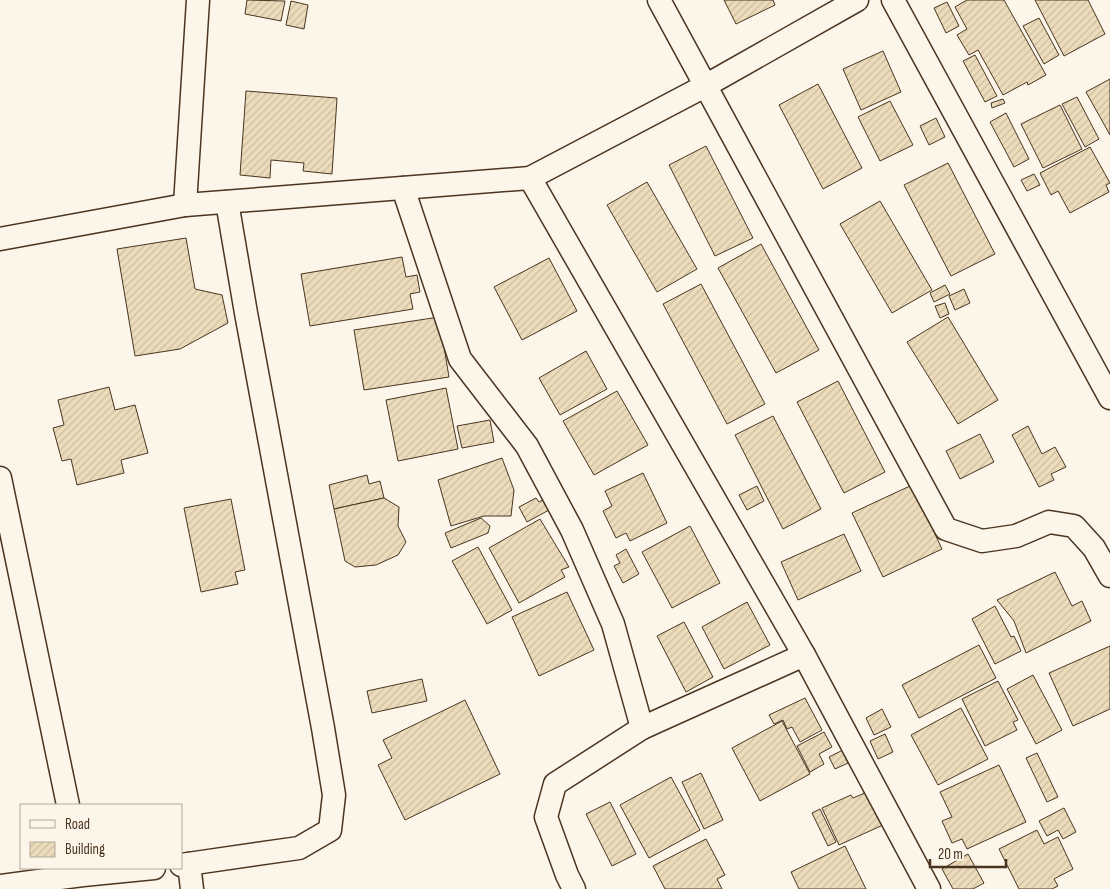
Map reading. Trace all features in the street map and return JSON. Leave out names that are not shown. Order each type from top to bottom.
[{"type":"street","points":[[185,205],[198,0]]},
{"type":"street","points":[[659,0],[946,529],[982,541],[1016,536],[1049,522],[1074,526],[1094,548],[1110,576]]},
{"type":"street","points":[[0,239],[185,205],[530,178],[705,86],[858,0]]},
{"type":"street","points":[[893,0],[1110,398]]},
{"type":"street","points":[[530,178],[804,655],[929,889]]},
{"type":"street","points":[[402,188],[460,359],[527,446],[572,530],[613,624],[642,728]]},
{"type":"street","points":[[192,889],[185,865],[299,848],[330,830],[334,795],[227,202]]},
{"type":"street","points":[[0,478],[68,804]]},
{"type":"street","points":[[574,889],[566,875],[546,817],[556,784],[642,728],[804,655]]},
{"type":"street","points":[[0,886],[82,871],[130,869]]},
{"type":"building","points":[[247,0],[285,1],[281,21],[245,14]]},
{"type":"building","points":[[724,0],[773,0],[775,5],[736,24]]},
{"type":"building","points":[[967,0],[1004,0],[1046,75],[1028,85],[1027,82],[1003,95],[978,50],[969,55],[957,35],[967,29],[955,7]]},
{"type":"building","points":[[1035,0],[1088,0],[1105,34],[1064,56]]},
{"type":"building","points":[[291,1],[308,5],[304,29],[286,25]]},
{"type":"building","points":[[947,2],[959,26],[946,33],[934,8]]},
{"type":"building","points":[[1039,18],[1059,55],[1044,64],[1023,26]]},
{"type":"building","points":[[883,51],[901,92],[861,110],[843,69]]},
{"type":"building","points":[[975,55],[997,96],[985,102],[963,61]]},
{"type":"building","points":[[1110,79],[1110,135],[1086,92]]},
{"type":"building","points":[[818,84],[862,168],[823,189],[779,105]]},
{"type":"building","points":[[246,91],[337,98],[332,174],[303,171],[304,163],[271,160],[270,178],[240,175]]},
{"type":"building","points":[[1077,97],[1099,139],[1085,147],[1062,104]]},
{"type":"building","points":[[1003,99],[1005,103],[992,108],[991,103]]},
{"type":"building","points":[[890,101],[913,145],[880,161],[858,117]]},
{"type":"building","points":[[1060,105],[1082,149],[1043,168],[1021,124]]},
{"type":"building","points":[[1006,113],[1029,159],[1014,167],[990,122]]},
{"type":"building","points":[[936,118],[945,137],[929,145],[920,126]]},
{"type":"building","points":[[706,146],[753,238],[715,256],[669,165]]},
{"type":"building","points":[[1090,147],[1110,183],[1106,185],[1109,192],[1070,213],[1058,191],[1051,195],[1040,173]]},
{"type":"building","points":[[948,163],[995,254],[951,276],[904,185]]},
{"type":"building","points":[[1034,174],[1040,185],[1027,191],[1021,180]]},
{"type":"building","points":[[647,182],[697,269],[657,292],[607,205]]},
{"type":"building","points":[[880,201],[932,290],[892,313],[840,224]]},
{"type":"building","points":[[186,238],[195,289],[222,295],[228,323],[180,349],[135,356],[117,249]]},
{"type":"building","points":[[761,244],[819,350],[776,373],[718,268]]},
{"type":"building","points":[[402,257],[406,277],[417,275],[420,292],[410,294],[413,309],[310,326],[301,274]]},
{"type":"building","points":[[549,258],[577,311],[522,340],[494,287]]},
{"type":"building","points":[[701,284],[765,404],[727,424],[663,304]]},
{"type":"building","points":[[945,285],[950,294],[934,302],[930,293]]},
{"type":"building","points":[[964,289],[970,303],[955,310],[949,296]]},
{"type":"building","points":[[945,303],[949,314],[940,318],[935,306]]},
{"type":"building","points":[[439,317],[449,377],[364,390],[354,330]]},
{"type":"building","points":[[948,317],[998,400],[958,424],[907,342]]},
{"type":"building","points":[[586,351],[607,389],[560,415],[539,378]]},
{"type":"building","points":[[838,381],[885,472],[844,493],[797,402]]},
{"type":"building","points":[[109,387],[115,410],[135,405],[148,453],[121,460],[124,473],[77,485],[71,459],[62,461],[53,428],[64,425],[58,400]]},
{"type":"building","points":[[446,388],[458,449],[398,461],[386,400]]},
{"type":"building","points":[[617,391],[648,445],[594,475],[563,421]]},
{"type":"building","points":[[773,416],[821,509],[783,529],[735,435]]},
{"type":"building","points":[[490,420],[494,442],[462,448],[457,426]]},
{"type":"building","points":[[1028,426],[1042,454],[1055,447],[1066,467],[1051,474],[1054,480],[1039,487],[1012,435]]},
{"type":"building","points":[[980,434],[994,462],[960,479],[946,451]]},
{"type":"building","points":[[502,458],[514,490],[511,516],[484,516],[451,526],[438,480]]},
{"type":"building","points":[[643,473],[667,523],[630,541],[626,533],[616,538],[603,511],[612,506],[605,491]]},
{"type":"building","points":[[367,475],[369,484],[380,481],[384,498],[334,509],[329,485]]},
{"type":"building","points":[[912,485],[942,549],[883,577],[852,513]]},
{"type":"building","points":[[757,486],[764,501],[747,510],[739,495]]},
{"type":"building","points":[[384,498],[399,507],[398,526],[406,542],[398,555],[376,565],[355,567],[345,561],[334,509]]},
{"type":"building","points":[[536,498],[539,502],[544,499],[549,510],[527,522],[519,507]]},
{"type":"building","points":[[231,499],[245,570],[235,572],[238,584],[201,592],[184,508]]},
{"type":"building","points":[[481,518],[490,526],[488,533],[451,548],[445,533]]},
{"type":"building","points":[[540,519],[569,567],[561,570],[565,577],[519,603],[489,548]]},
{"type":"building","points":[[690,526],[720,583],[672,608],[642,552]]},
{"type":"building","points":[[844,534],[861,571],[798,600],[781,562]]},
{"type":"building","points":[[478,547],[512,610],[487,624],[452,561]]},
{"type":"building","points":[[626,549],[639,574],[623,583],[614,566],[620,563],[616,555]]},
{"type":"building","points":[[1055,572],[1072,606],[1082,601],[1091,621],[1026,653],[1014,621],[997,600]]},
{"type":"building","points":[[567,592],[594,650],[539,676],[512,617]]},
{"type":"building","points":[[747,602],[770,645],[724,669],[702,627]]},
{"type":"building","points":[[995,606],[1011,637],[1014,636],[1021,651],[995,664],[972,619]]},
{"type":"building","points":[[684,622],[713,677],[686,692],[657,636]]},
{"type":"building","points":[[979,645],[996,678],[919,718],[902,685]]},
{"type":"building","points":[[1110,646],[1110,709],[1073,726],[1049,673]]},
{"type":"building","points":[[1033,675],[1062,730],[1036,744],[1007,689]]},
{"type":"building","points":[[422,679],[427,701],[372,713],[367,691]]},
{"type":"building","points":[[998,681],[1018,720],[1013,722],[1017,730],[985,746],[962,699]]},
{"type":"building","points":[[805,698],[822,730],[800,742],[792,727],[787,729],[783,720],[774,724],[769,715]]},
{"type":"building","points":[[465,700],[500,774],[405,820],[378,765],[392,758],[383,740]]},
{"type":"building","points":[[961,708],[988,759],[938,785],[911,735]]},
{"type":"building","points":[[882,709],[891,727],[874,735],[866,718]]},
{"type":"building","points":[[782,721],[810,774],[760,801],[732,748]]},
{"type":"building","points":[[824,732],[832,747],[819,754],[824,764],[810,772],[797,746]]},
{"type":"building","points":[[885,734],[893,752],[878,759],[870,741]]},
{"type":"building","points":[[843,750],[848,763],[835,769],[829,757]]},
{"type":"building","points":[[1037,753],[1058,797],[1047,802],[1026,758]]},
{"type":"building","points":[[999,765],[1026,822],[967,849],[962,839],[952,843],[942,821],[952,817],[940,792]]},
{"type":"building","points":[[701,773],[723,820],[704,829],[682,782]]},
{"type":"building","points":[[671,777],[700,830],[649,858],[620,805]]},
{"type":"building","points":[[867,792],[883,825],[839,845],[822,808],[851,795],[853,798]]},
{"type":"building","points":[[610,802],[636,854],[612,866],[586,814]]},
{"type":"building","points":[[1064,808],[1076,832],[1063,839],[1058,830],[1047,836],[1039,821]]},
{"type":"building","points":[[820,809],[836,842],[828,846],[812,813]]},
{"type":"building","points":[[1037,830],[1044,844],[1058,837],[1073,869],[1054,879],[1058,886],[1052,889],[1019,889],[999,849]]},
{"type":"building","points":[[706,839],[725,875],[717,879],[722,889],[665,889],[653,866]]},
{"type":"building","points":[[845,846],[866,889],[799,889],[791,872]]},
{"type":"building","points":[[968,854],[984,883],[973,889],[953,889],[942,869]]}]
